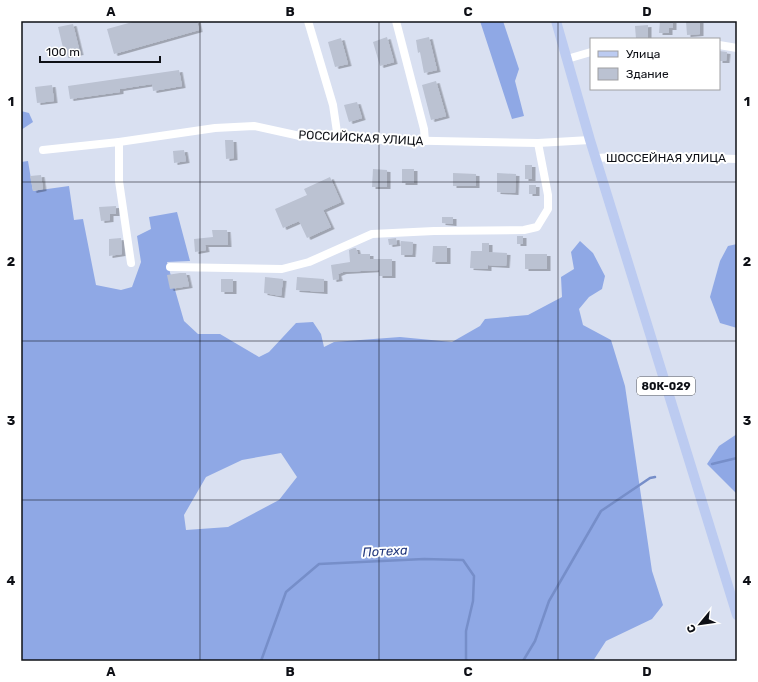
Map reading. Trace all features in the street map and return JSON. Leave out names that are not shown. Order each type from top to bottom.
[{"type":"main road","name":"80К-029","points":[[556,21],[590,140],[737,615]]},
{"type":"street","points":[[308,21],[333,105],[338,139]]},
{"type":"street","points":[[396,21],[424,129],[425,141]]},
{"type":"street","points":[[720,45],[737,48]]},
{"type":"street","points":[[567,59],[590,52]]},
{"type":"street","name":"РОССИЙСКАЯ УЛИЦА","points":[[43,150],[119,142],[215,128],[254,126],[300,136],[338,139],[538,143],[590,140]]},
{"type":"street","points":[[119,142],[119,181],[131,263]]},
{"type":"street","points":[[170,267],[282,269],[309,262],[372,234],[434,231],[524,230],[538,227],[548,209],[548,196],[538,143]]},
{"type":"street","name":"ШОССЕЙНАЯ УЛИЦА","points":[[596,158],[635,156],[737,159]]},
{"type":"shaded area","points":[[480,21],[503,21],[519,69],[515,81],[524,116],[512,119]]},
{"type":"shaded area","points":[[21,111],[29,113],[33,122],[21,130]]},
{"type":"shaded area","points":[[28,161],[33,191],[69,186],[74,220],[83,219],[96,285],[121,290],[132,287],[141,262],[137,236],[151,229],[149,217],[177,212],[190,261],[167,262],[184,321],[198,334],[220,334],[259,357],[269,352],[296,323],[313,322],[321,334],[324,347],[334,342],[400,337],[452,342],[480,326],[485,319],[528,315],[562,297],[561,277],[574,269],[571,252],[580,241],[593,253],[605,276],[602,289],[589,297],[579,309],[583,325],[611,340],[625,386],[652,571],[663,605],[652,619],[606,641],[593,661],[21,661],[21,162]],"holes":[[[281,453],[297,477],[279,500],[228,527],[186,530],[184,515],[206,477],[242,460]]]},
{"type":"shaded area","points":[[737,244],[737,328],[720,323],[710,297],[720,261],[728,246]]},
{"type":"shaded area","points":[[737,434],[737,494],[707,464],[719,446]]},
{"type":"building","points":[[136,21],[197,21],[199,30],[114,54],[107,29]]},
{"type":"building","points":[[660,21],[673,21],[673,28],[669,28],[669,33],[659,33]]},
{"type":"building","points":[[686,21],[700,21],[700,34],[687,35]]},
{"type":"building","points":[[73,24],[80,53],[65,56],[58,27]]},
{"type":"building","points":[[648,25],[648,38],[636,38],[635,26]]},
{"type":"building","points":[[387,37],[394,62],[380,66],[373,42]]},
{"type":"building","points":[[429,37],[437,70],[424,73],[416,40]]},
{"type":"building","points":[[341,38],[348,64],[335,67],[328,42]]},
{"type":"building","points":[[720,51],[727,52],[726,61],[720,61]]},
{"type":"building","points":[[179,70],[182,86],[153,91],[152,84],[120,89],[120,92],[70,99],[68,86]]},
{"type":"building","points":[[436,81],[446,116],[431,120],[422,85]]},
{"type":"building","points":[[52,85],[54,101],[37,103],[35,87]]},
{"type":"building","points":[[357,102],[362,118],[349,122],[344,105]]},
{"type":"building","points":[[225,140],[233,140],[234,158],[226,159]]},
{"type":"building","points":[[184,150],[186,161],[174,163],[173,151]]},
{"type":"building","points":[[525,165],[532,165],[532,179],[525,179]]},
{"type":"building","points":[[373,169],[387,170],[387,187],[372,187]]},
{"type":"building","points":[[402,169],[414,169],[414,183],[402,183]]},
{"type":"building","points":[[453,173],[476,174],[476,186],[453,186]]},
{"type":"building","points":[[497,173],[516,174],[515,193],[497,192]]},
{"type":"building","points":[[41,175],[43,189],[33,191],[30,176]]},
{"type":"building","points":[[330,177],[341,202],[323,210],[331,227],[307,238],[299,221],[283,228],[275,209],[307,195],[304,189]]},
{"type":"building","points":[[529,185],[536,185],[536,194],[529,194]]},
{"type":"building","points":[[116,206],[116,214],[110,214],[110,220],[101,221],[99,207]]},
{"type":"building","points":[[442,217],[453,217],[453,224],[442,223]]},
{"type":"building","points":[[212,230],[227,230],[228,245],[205,245],[206,250],[195,252],[194,239],[213,237]]},
{"type":"building","points":[[517,236],[523,236],[523,244],[517,244]]},
{"type":"building","points":[[121,238],[122,254],[109,256],[109,239]]},
{"type":"building","points":[[396,238],[397,244],[389,245],[388,239]]},
{"type":"building","points":[[401,241],[413,242],[412,255],[401,255]]},
{"type":"building","points":[[482,243],[489,243],[489,252],[507,253],[506,266],[488,265],[488,269],[470,268],[471,251],[482,251]]},
{"type":"building","points":[[433,246],[447,246],[447,262],[432,262]]},
{"type":"building","points":[[356,248],[358,254],[370,254],[370,259],[392,259],[392,276],[379,276],[379,270],[343,272],[338,274],[339,279],[333,280],[331,265],[350,262],[349,250]]},
{"type":"building","points":[[525,254],[547,254],[547,269],[525,269]]},
{"type":"building","points":[[186,273],[189,286],[170,289],[167,275]]},
{"type":"building","points":[[265,277],[283,279],[281,296],[264,293]]},
{"type":"building","points":[[297,277],[324,279],[324,292],[296,290]]},
{"type":"building","points":[[221,279],[233,279],[233,292],[221,292]]},
{"type":"waterway","name":"Потеха","points":[[712,464],[737,458]]},
{"type":"waterway","name":"Потеха","points":[[523,661],[535,641],[549,601],[601,511],[650,478],[655,477]]},
{"type":"waterway","name":"Потеха","points":[[261,661],[286,592],[319,564],[424,559],[463,560],[474,576],[473,601],[466,631],[467,661]]}]
